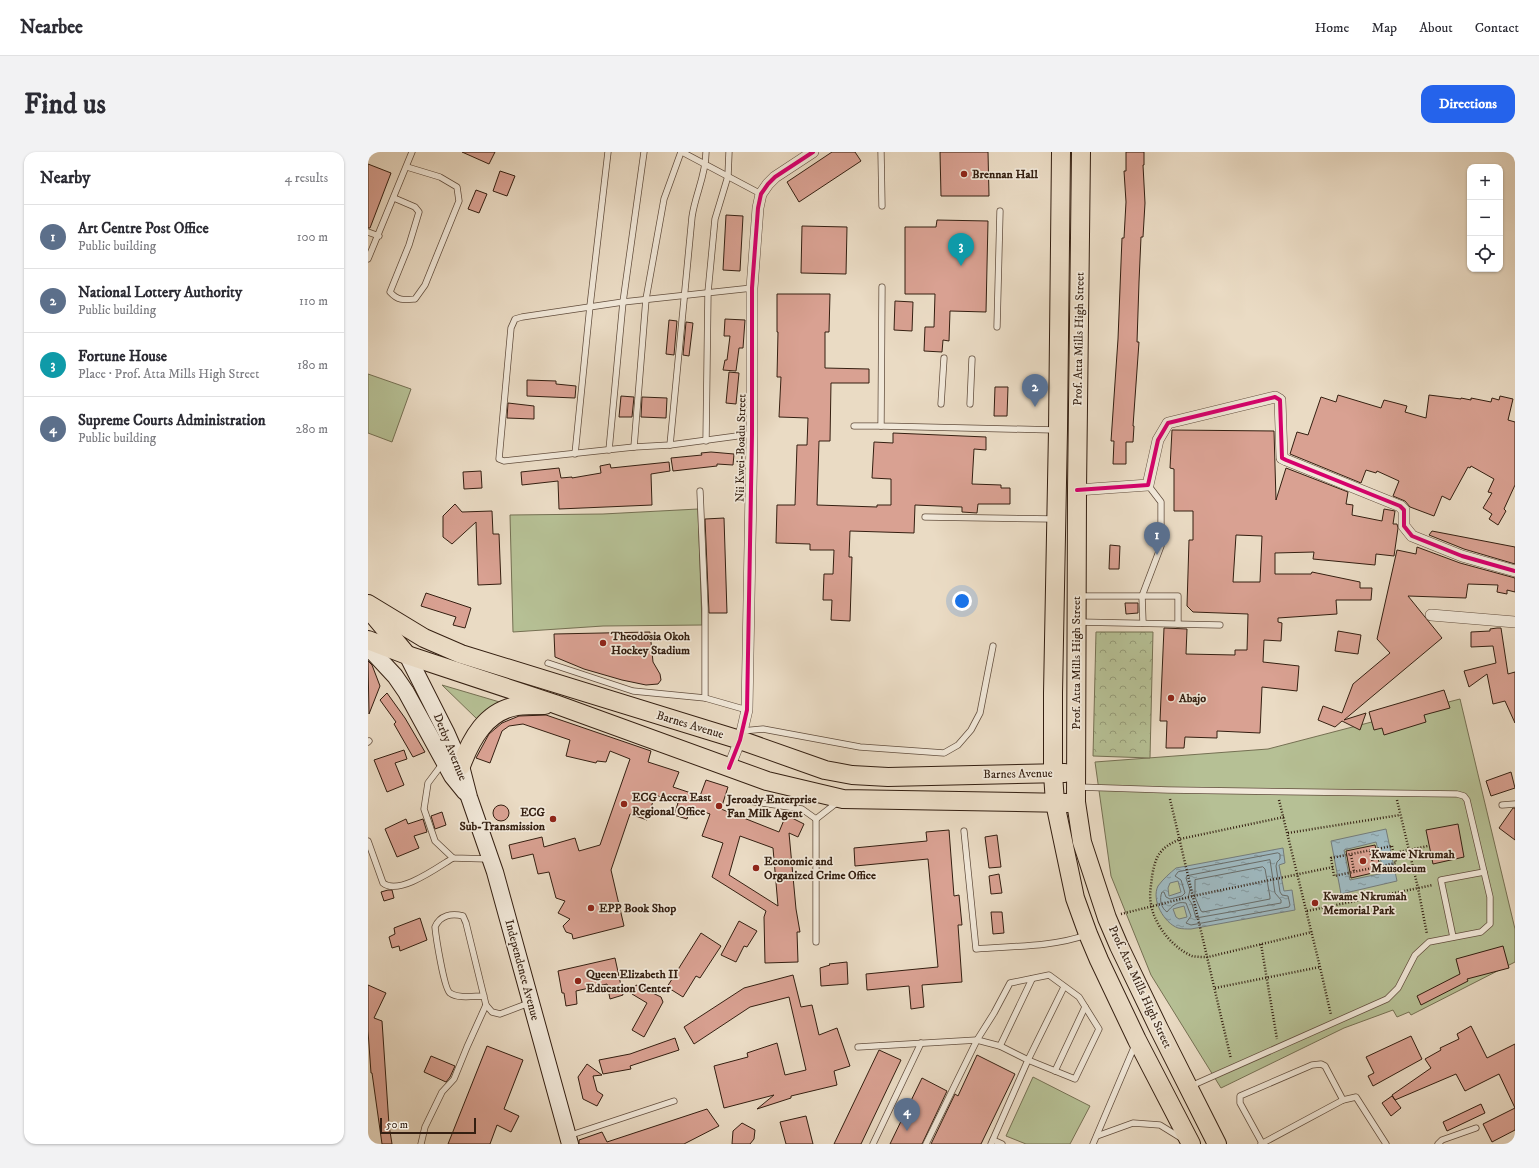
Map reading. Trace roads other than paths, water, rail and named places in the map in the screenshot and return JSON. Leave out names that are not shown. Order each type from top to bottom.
[{"type":"main road","name":"Prof. Atta Mills High Street","points":[[1061,152],[1057,519],[1053,693],[1053,774],[1055,803],[1075,898],[1088,934],[1137,1040],[1191,1144]]},
{"type":"main road","name":"Prof. Atta Mills High Street","points":[[1082,152],[1076,597],[1076,787],[1082,842],[1107,918],[1119,946],[1217,1144]]},
{"type":"main road","name":"Barnes Avenue","points":[[368,604],[417,634],[461,654],[741,736],[825,770],[852,775],[888,777],[1053,774],[1076,787],[1055,803],[843,799],[767,781],[555,704],[407,655],[368,640]]},
{"type":"main road","name":"Derby Avernue","points":[[368,608],[407,655],[446,732],[452,764]]},
{"type":"main road","name":"Derby Avernue","points":[[368,647],[395,676],[406,692],[452,764],[469,797]]},
{"type":"main road","points":[[452,764],[468,748],[474,735],[483,724],[505,709],[518,706],[555,704]]},
{"type":"main road","name":"Independence Avenue","points":[[469,797],[491,860],[569,1140]]},
{"type":"street","name":"Nii Kwei-Boadu Street","points":[[729,768],[741,736],[747,710],[752,434],[752,288],[758,208],[761,194],[768,184],[775,177],[813,152]]},
{"type":"street","points":[[1077,490],[1148,485],[1158,440],[1168,423],[1275,397],[1280,400],[1282,458],[1400,506],[1404,510],[1404,526],[1412,536],[1462,556],[1515,571]]},
{"type":"street","points":[[1431,615],[1515,622]]},
{"type":"lane","points":[[368,259],[379,236],[412,152]]},
{"type":"lane","points":[[575,454],[608,152]]},
{"type":"lane","points":[[609,450],[623,302],[644,152]]},
{"type":"lane","points":[[634,448],[646,299],[664,199],[682,152],[761,194]]},
{"type":"lane","points":[[670,445],[683,295],[693,209],[706,164],[706,152]]},
{"type":"lane","points":[[706,441],[708,292],[715,219],[728,176],[730,152]]},
{"type":"lane","points":[[881,152],[882,206]]},
{"type":"lane","points":[[394,198],[415,207],[419,212],[409,244],[390,292],[395,298],[404,300],[415,299],[425,285],[459,201],[457,187],[440,177],[407,167]]},
{"type":"lane","points":[[997,327],[1000,211]]},
{"type":"lane","points":[[368,232],[379,236]]},
{"type":"lane","points":[[880,426],[882,287]]},
{"type":"lane","points":[[752,288],[590,306],[515,319],[511,328],[499,458],[504,462],[706,441],[752,434]]},
{"type":"lane","points":[[941,404],[944,358]]},
{"type":"lane","points":[[970,404],[972,359]]},
{"type":"lane","points":[[854,426],[1058,430]]},
{"type":"lane","points":[[1142,623],[1142,596],[1161,546],[1161,502],[1148,485]]},
{"type":"lane","points":[[700,491],[705,698]]},
{"type":"lane","points":[[925,516],[1057,519]]},
{"type":"lane","points":[[1076,597],[1178,596],[1178,624]]},
{"type":"lane","points":[[1076,622],[1220,625]]},
{"type":"lane","points":[[741,736],[763,729],[860,747],[944,753],[958,745],[971,730],[980,713],[993,646]]},
{"type":"lane","points":[[548,663],[633,691],[705,698],[747,710]]},
{"type":"lane","points":[[452,764],[428,782],[424,809],[435,841],[453,858]]},
{"type":"lane","points":[[1076,787],[1276,792],[1394,792],[1457,794],[1464,796],[1467,800],[1490,897],[1490,924],[1480,932],[1429,942],[1415,954],[1398,988],[1387,999],[1189,1087]]},
{"type":"lane","points":[[816,818],[843,799]]},
{"type":"lane","points":[[748,801],[802,808],[816,818]]},
{"type":"lane","points":[[1502,805],[1515,804]]},
{"type":"lane","points":[[816,818],[816,942]]},
{"type":"lane","points":[[964,831],[976,949],[1060,941],[1073,939],[1088,934]]},
{"type":"lane","points":[[368,841],[382,883],[387,887],[395,887],[419,878],[453,858],[491,860]]},
{"type":"lane","points":[[1453,937],[1441,880],[1484,872]]},
{"type":"lane","points":[[484,996],[459,996],[448,992],[443,974],[435,927],[438,921],[445,916],[463,916],[484,996],[486,1005],[492,1012],[500,1014],[531,1002]]},
{"type":"lane","points":[[858,1047],[976,1040],[1000,1046],[1028,1060],[1075,1079],[1099,1029],[1079,997],[1049,975],[1010,983],[994,1013],[976,1040],[926,1144]]},
{"type":"lane","points":[[1000,1046],[1032,979]]},
{"type":"lane","points":[[1002,1144],[992,1142],[1028,1060],[1064,986]]},
{"type":"lane","points":[[421,1144],[425,1127],[442,1092],[454,1078],[486,1005]]},
{"type":"lane","points":[[1055,1071],[1085,1007]]},
{"type":"lane","points":[[1093,1144],[1137,1040]]},
{"type":"lane","points":[[873,1144],[921,1043]]},
{"type":"lane","points":[[1343,1100],[1325,1066],[1321,1064],[1312,1065],[1240,1096],[1240,1103],[1262,1144],[1343,1100],[1356,1096],[1386,1144]]},
{"type":"lane","points":[[569,1140],[674,1101]]},
{"type":"lane","points":[[1097,1136],[1133,1123],[1160,1125],[1191,1144]]},
{"type":"lane","points":[[1438,1144],[1442,1140],[1476,1128]]},
{"type":"water","points":[[1386,829],[1397,881],[1341,894],[1331,841]],"holes":[[[1376,842],[1384,873],[1350,880],[1344,850]]]},
{"type":"water","points":[[1283,848],[1285,863],[1279,865],[1284,891],[1292,890],[1295,910],[1191,929],[1178,928],[1164,916],[1160,910],[1156,898],[1158,886],[1176,868]],"holes":[[[1178,881],[1181,892],[1169,896],[1168,888],[1170,883]],[[1184,906],[1187,917],[1179,919],[1176,917],[1173,909]]]},
{"type":"place","name":"Brennan Hall","points":[[964,174]]},
{"type":"place","name":"Fortune House","points":[[961,266]]},
{"type":"place","name":"National Lottery Authority","points":[[1035,407]]},
{"type":"place","name":"Art Centre Post Office","points":[[1157,555]]},
{"type":"place","name":"Theodosia Okoh Hockey Stadium","points":[[603,643]]},
{"type":"place","name":"Abajo","points":[[1171,698]]},
{"type":"place","name":"ECG Accra East Regional Office","points":[[624,804]]},
{"type":"place","name":"Jeroady Enterprise Fan Milk Agent","points":[[719,806]]},
{"type":"place","name":"ECG Sub-Transmission","points":[[553,819]]},
{"type":"place","name":"Kwame Nkrumah Mausoleum","points":[[1363,861]]},
{"type":"place","name":"Economic and Organized Crime Office","points":[[756,868]]},
{"type":"place","name":"Kwame Nkrumah Memorial Park","points":[[1315,903]]},
{"type":"place","name":"EPP Book Shop","points":[[591,908]]},
{"type":"place","name":"Queen Elizabeth II Education Center","points":[[578,981]]},
{"type":"place","name":"Supreme Courts Administration","points":[[907,1131]]}]
